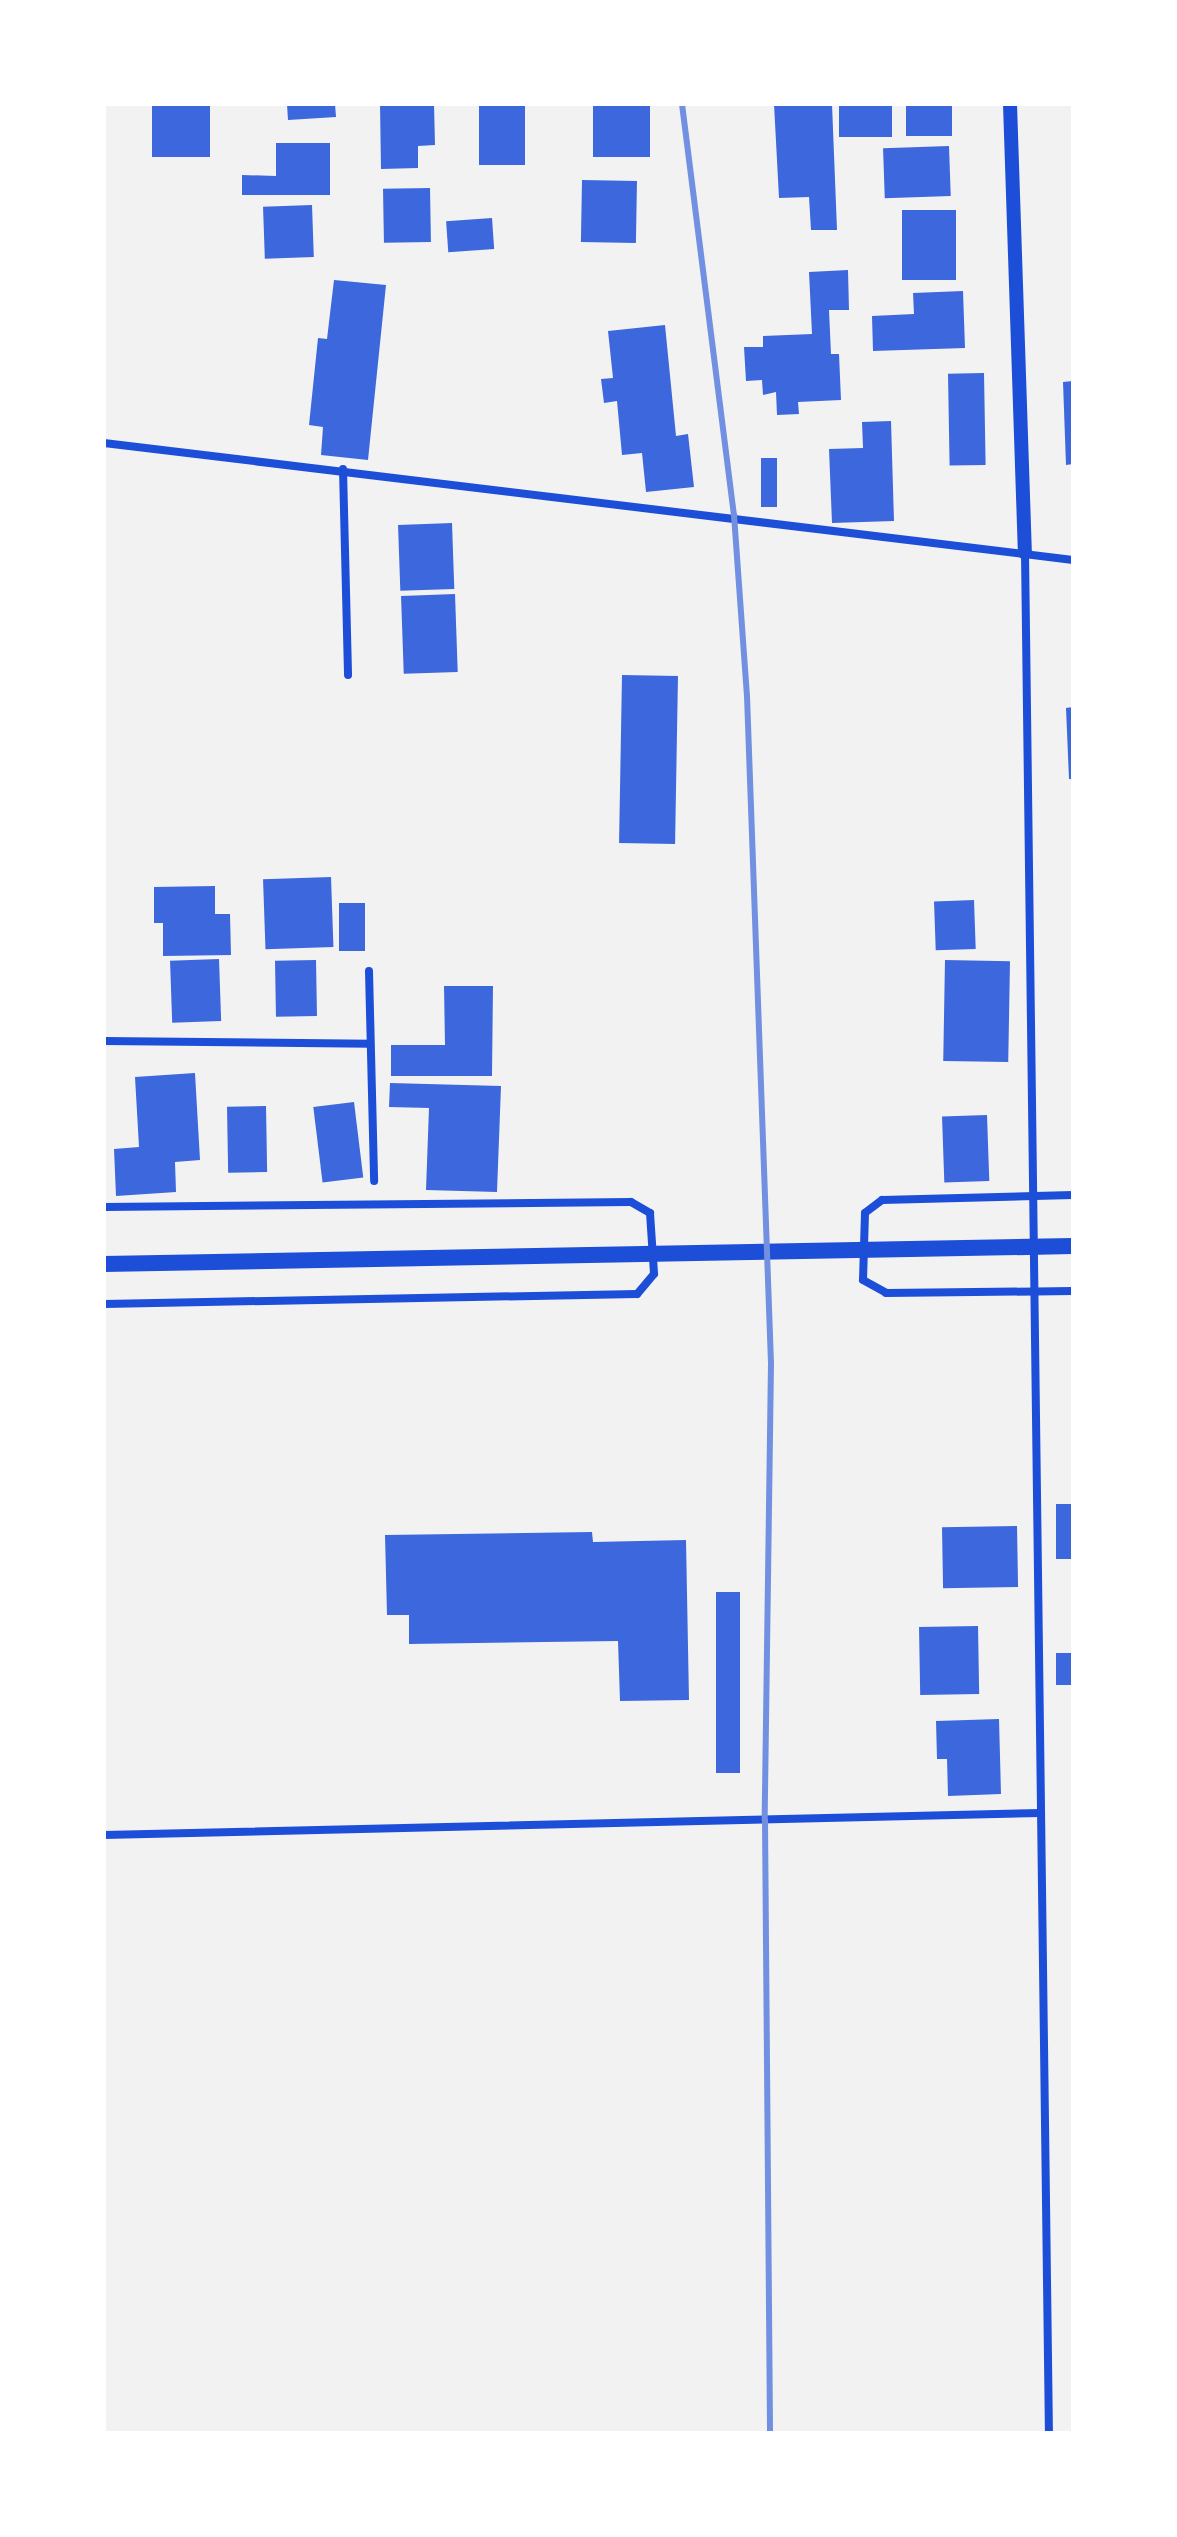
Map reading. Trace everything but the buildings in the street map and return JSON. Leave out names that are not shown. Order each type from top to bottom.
[{"type":"main road","points":[[104,1264],[1073,1246]]},
{"type":"street","points":[[1010,104],[1025,553],[1032,1292],[1049,2433]]},
{"type":"street","points":[[104,443],[343,469],[1073,560]]},
{"type":"street","points":[[343,469],[348,675]]},
{"type":"street","points":[[369,971],[374,1181]]},
{"type":"street","points":[[104,1041],[370,1044]]},
{"type":"street","points":[[1073,1195],[882,1200],[865,1213],[863,1280],[886,1293],[1073,1291]]},
{"type":"street","points":[[104,1207],[631,1202],[650,1213],[654,1274],[637,1294],[104,1304]]},
{"type":"street","points":[[104,1835],[1041,1813]]},
{"type":"railway","points":[[682,104],[734,515],[747,696],[771,1363],[765,1820],[770,2433]]}]
